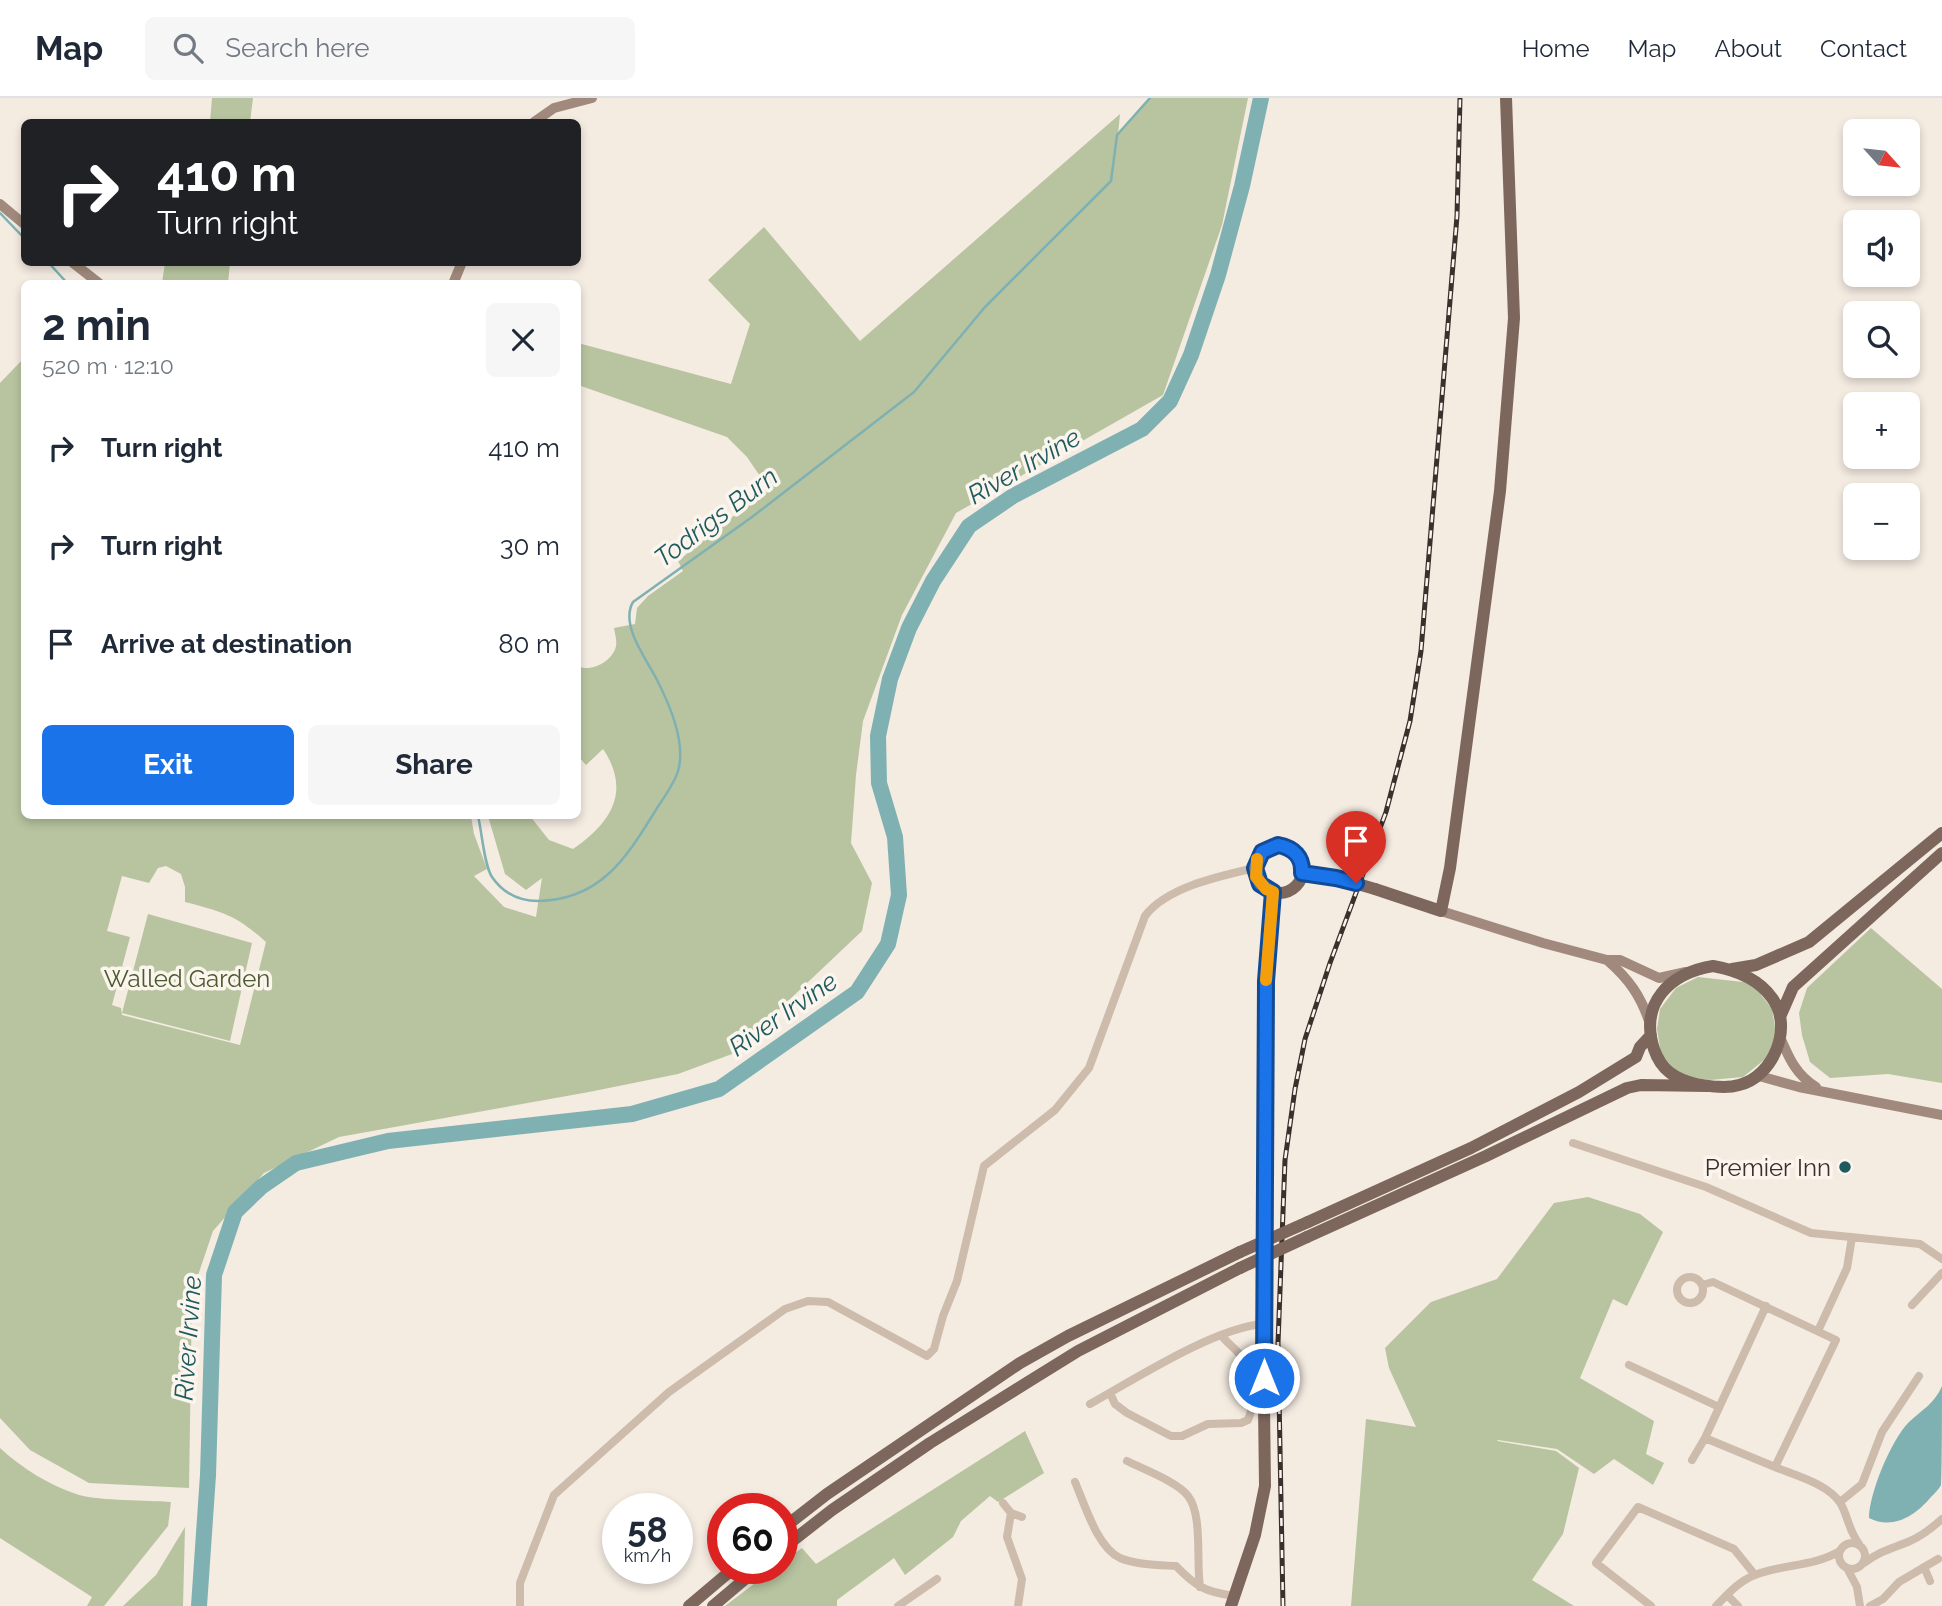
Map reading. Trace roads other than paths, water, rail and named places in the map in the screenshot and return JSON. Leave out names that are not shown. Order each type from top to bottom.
[{"type":"main road","points":[[538,119],[554,108],[592,98]]},
{"type":"main road","points":[[1441,911],[1450,868],[1500,491],[1514,318],[1507,98]]},
{"type":"main road","points":[[0,204],[21,222]]},
{"type":"main road","points":[[77,266],[95,280]]},
{"type":"main road","points":[[1302,873],[1336,878],[1543,943],[1607,960],[1620,960],[1659,978],[1713,966],[1732,969],[1756,965],[1809,942],[1942,833]]},
{"type":"main road","points":[[1278,845],[1294,851],[1300,859],[1302,873],[1293,888],[1285,892],[1273,892],[1260,884],[1255,868],[1262,852],[1278,845]]},
{"type":"main road","points":[[1780,1017],[1793,987],[1942,853]]},
{"type":"main road","points":[[1233,1601],[1255,1535],[1265,1486],[1266,981],[1273,892]]},
{"type":"main road","points":[[1607,960],[1635,989],[1643,1002],[1657,1057],[1667,1072],[1684,1081],[1707,1086]]},
{"type":"main road","points":[[798,1537],[843,1502],[930,1443],[1078,1351],[1240,1268],[1486,1156],[1627,1088],[1641,1085],[1740,1085],[1759,1076],[1772,1060],[1780,1037],[1780,1017],[1774,1000],[1761,986],[1732,969]]},
{"type":"main road","points":[[798,1517],[1020,1363],[1068,1336],[1240,1252],[1471,1147],[1579,1092],[1636,1057],[1650,1030],[1658,998],[1676,978],[1689,971]]},
{"type":"main road","points":[[1780,1037],[1791,1064],[1806,1081],[1823,1091]]},
{"type":"main road","points":[[1759,1076],[1942,1115]]},
{"type":"main road","points":[[690,1606],[715,1584]]},
{"type":"main road","points":[[713,1606],[739,1584]]},
{"type":"street","points":[[520,1606],[520,1583],[554,1495],[669,1392],[785,1309],[808,1301],[828,1301],[927,1356],[934,1349],[957,1281],[984,1166],[1055,1110],[1089,1068],[1145,916],[1154,904],[1210,877],[1255,868]]},
{"type":"street","points":[[1573,1143],[1706,1187],[1811,1233],[1920,1244],[1942,1259]]},
{"type":"street","points":[[1818,1331],[1847,1268],[1852,1237]]},
{"type":"street","points":[[1912,1305],[1942,1273]]},
{"type":"street","points":[[1702,1285],[1713,1282],[1836,1340],[1775,1467]]},
{"type":"street","points":[[1692,1460],[1705,1438],[1766,1306]]},
{"type":"street","points":[[1090,1404],[1221,1335],[1250,1325],[1264,1324]]},
{"type":"street","points":[[1110,1393],[1115,1404],[1126,1413],[1171,1436],[1182,1436],[1209,1424],[1241,1423],[1248,1420],[1252,1412],[1248,1367],[1221,1335]]},
{"type":"street","points":[[1629,1365],[1719,1407]]},
{"type":"street","points":[[1840,1502],[1862,1484],[1882,1432],[1919,1376]]},
{"type":"street","points":[[1705,1438],[1820,1486],[1840,1502],[1846,1522],[1866,1555],[1857,1587]]},
{"type":"street","points":[[1127,1461],[1181,1489],[1190,1497],[1195,1512],[1200,1587]]},
{"type":"street","points":[[1075,1482],[1099,1538],[1119,1558],[1146,1564],[1176,1566],[1193,1584],[1233,1601]]},
{"type":"street","points":[[1003,1503],[1012,1513],[1022,1517]]},
{"type":"street","points":[[1651,1606],[1596,1563],[1638,1507],[1734,1549],[1755,1575]]},
{"type":"street","points":[[1012,1513],[1007,1537],[1023,1579],[1018,1606]]},
{"type":"street","points":[[1819,1562],[1854,1569],[1881,1550],[1924,1534],[1942,1519]]},
{"type":"street","points":[[1846,1522],[1840,1561],[1857,1587],[1860,1606]]},
{"type":"street","points":[[1716,1606],[1735,1587],[1755,1575],[1819,1562],[1851,1542],[1881,1550]]},
{"type":"street","points":[[1870,1606],[1882,1599],[1899,1582],[1938,1559]]},
{"type":"street","points":[[1924,1567],[1930,1581]]},
{"type":"street","points":[[898,1606],[937,1579]]},
{"type":"street","points":[[1727,1595],[1738,1606]]},
{"type":"water","points":[[1942,1386],[1941,1485],[1918,1510],[1903,1519],[1887,1522],[1869,1518],[1877,1482],[1895,1441],[1909,1422],[1932,1402]]},
{"type":"waterway","name":"Todrigs Burn","points":[[479,819],[489,872],[501,888],[524,900],[559,899],[578,893],[594,885],[621,861],[670,787],[680,760],[679,738],[672,715],[632,633],[630,612],[633,602],[752,517],[914,392],[985,307],[1111,181],[1117,135],[1150,98]]},
{"type":"waterway","name":"River Irvine","points":[[199,1606],[208,1475],[214,1275],[235,1212],[261,1187],[296,1163],[388,1141],[632,1114],[719,1089],[857,992],[888,944],[899,895],[895,837],[879,783],[878,736],[890,679],[909,628],[933,581],[969,526],[1013,496],[1142,429],[1170,401],[1191,355],[1218,275],[1242,186],[1261,98]]},
{"type":"waterway","name":"Todrigs Burn","points":[[0,213],[21,235]]},
{"type":"waterway","name":"Todrigs Burn","points":[[52,266],[64,280]]},
{"type":"railway","points":[[1283,1606],[1278,1343],[1285,1160],[1305,1039],[1386,812],[1410,721],[1421,651],[1457,216],[1460,98]]},
{"type":"place","name":"Premier Inn","points":[[1845,1167]]},
{"type":"park label","name":"Walled Garden","points":[[187,978]]}]
